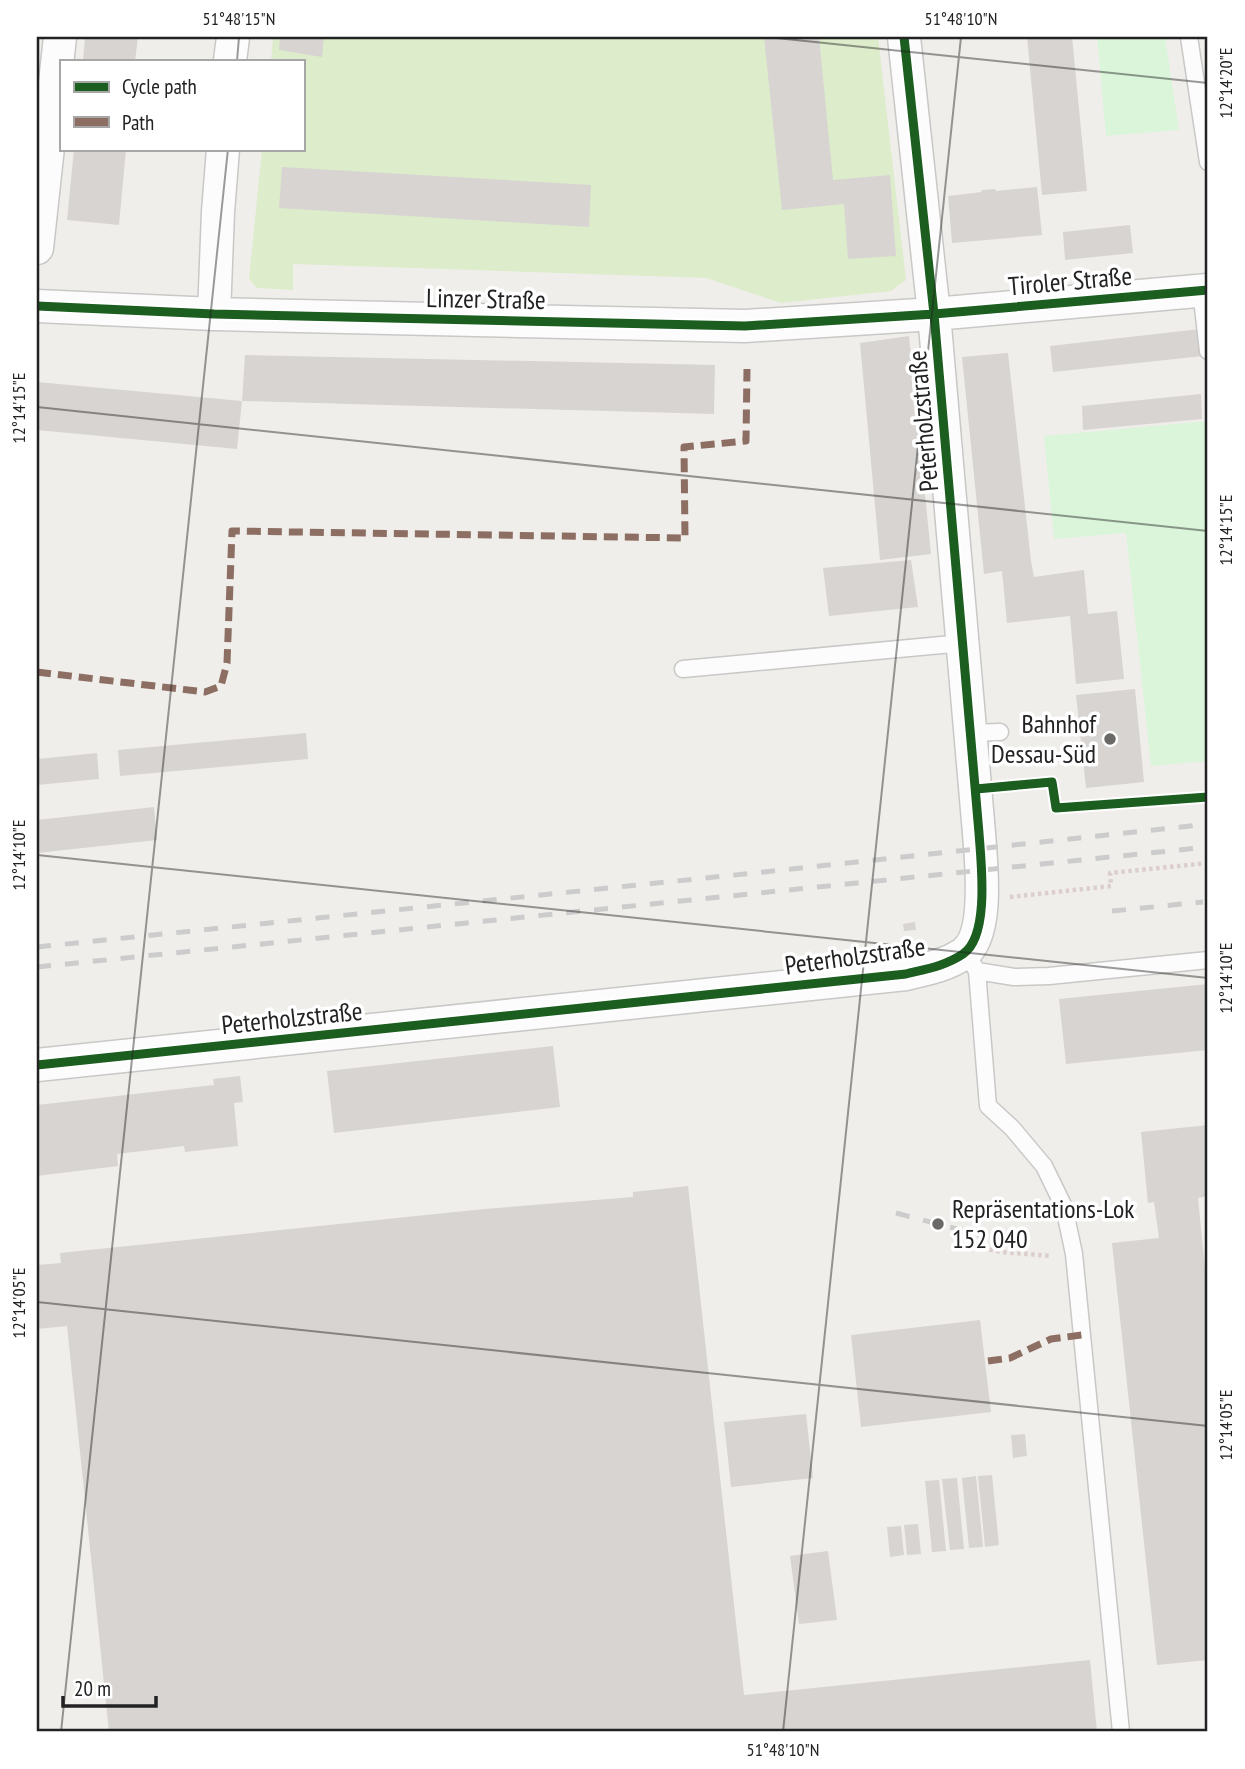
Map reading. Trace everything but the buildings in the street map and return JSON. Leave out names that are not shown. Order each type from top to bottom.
[{"type":"street","points":[[37,248],[60,37]]},
{"type":"street","points":[[230,60],[233,37]]},
{"type":"street","name":"Peterholzstraße","points":[[37,1065],[906,974],[971,962],[981,919],[976,789],[985,732],[963,643],[934,314],[904,37]]},
{"type":"street","points":[[214,314],[223,150]]},
{"type":"street","name":"Tiroler Straße","points":[[934,314],[1205,290]]},
{"type":"street","name":"Linzer Straße","points":[[37,306],[214,314],[745,326],[934,314]]},
{"type":"lane","points":[[1189,37],[1208,162]]},
{"type":"lane","points":[[1205,290],[1208,351]]},
{"type":"lane","points":[[682,669],[963,643]]},
{"type":"lane","points":[[1121,1732],[1074,1254],[1063,1207],[1044,1166],[1012,1128],[988,1106],[971,962],[1014,977],[1208,961]]},
{"type":"path","points":[[976,789],[1052,782],[1056,808],[1208,797]]},
{"type":"path","points":[[982,900],[1111,886],[1110,873],[1208,863]]},
{"type":"path","points":[[969,1245],[1001,1252],[1057,1256],[1074,1254]]},
{"type":"green space","points":[[273,37],[878,37],[906,280],[891,291],[781,303],[706,278],[293,264],[293,290],[257,288],[249,279],[262,150],[304,150],[304,60],[271,60]]},
{"type":"green space","points":[[1097,37],[1165,37],[1179,130],[1106,136]]},
{"type":"green space","points":[[1208,421],[1208,761],[1151,766],[1126,533],[1054,539],[1044,436]]},
{"type":"railway","points":[[37,947],[1208,824]]},
{"type":"railway","points":[[37,967],[1208,847]]},
{"type":"railway","points":[[1112,911],[1203,902]]},
{"type":"railway","points":[[896,1213],[980,1235]]},
{"type":"marked path","points":[[37,672],[205,692],[221,686],[227,663],[232,531],[685,538],[684,447],[746,441],[747,369]]},
{"type":"marked path","points":[[988,1361],[1010,1358],[1051,1339],[1082,1335]]},
{"type":"cycle path","points":[[37,1065],[906,974],[949,961],[963,954],[972,945],[977,932],[982,898],[980,846],[934,314],[904,37]]},
{"type":"cycle path","points":[[37,306],[214,314],[745,326],[934,314],[1208,290]]},
{"type":"cycle path","points":[[976,789],[1052,782],[1056,808],[1208,797]]},
{"type":"place","name":"Bahnhof Dessau-Süd","points":[[1110,739]]},
{"type":"place","name":"Repräsentations-Lok 152 040","points":[[938,1224]]}]
